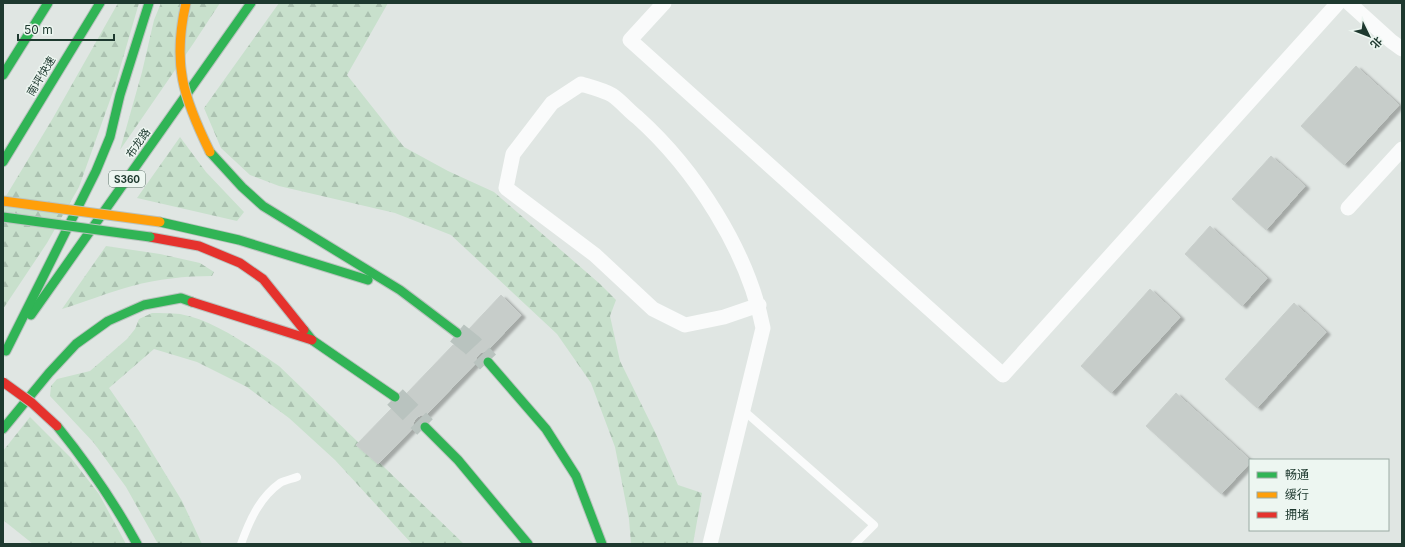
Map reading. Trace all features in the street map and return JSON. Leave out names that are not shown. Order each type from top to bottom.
[{"type":"main road","points":[[3,75],[47,3]]},
{"type":"main road","name":"南坪快速","points":[[3,162],[100,3]]},
{"type":"main road","points":[[5,353],[96,171],[110,136],[120,95],[149,3]]},
{"type":"main road","points":[[186,3],[180,22],[178,55],[184,87],[196,123],[210,152],[249,195],[264,206],[400,290],[457,333]]},
{"type":"main road","name":"布龙路","points":[[5,353],[251,3]]},
{"type":"main road","points":[[3,201],[160,222],[186,227],[260,246],[400,290]]},
{"type":"main road","points":[[3,217],[150,237],[199,246],[222,255],[240,264],[263,279],[312,340]]},
{"type":"main road","points":[[3,429],[48,373],[76,344],[108,320],[144,305],[181,298],[312,340],[395,397]]},
{"type":"main road","points":[[488,362],[546,430],[576,476],[602,544]]},
{"type":"main road","points":[[3,382],[32,403],[57,426],[80,453],[108,493],[137,544]]},
{"type":"main road","points":[[425,427],[458,460],[528,544]]},
{"type":"street","points":[[664,3],[630,40],[1003,375],[1338,3]]},
{"type":"street","points":[[1349,3],[1391,41],[1402,48]]},
{"type":"street","points":[[710,544],[763,328],[759,305],[740,257],[715,211],[686,169],[651,130],[612,95],[581,84],[552,103],[513,154],[506,188],[595,255],[653,309],[685,325],[724,317],[759,305]]},
{"type":"street","points":[[1348,208],[1402,149]]},
{"type":"lane","points":[[743,410],[874,525],[855,544]]},
{"type":"lane","points":[[241,544],[251,518],[266,495],[280,483],[298,477]]},
{"type":"green space","points":[[118,3],[139,3],[114,89],[79,187],[47,243],[3,309],[3,201],[53,118]]},
{"type":"green space","points":[[161,3],[220,3],[120,150],[142,72],[154,20]]},
{"type":"green space","points":[[279,3],[388,3],[347,75],[404,147],[448,171],[494,192],[600,284],[616,300],[610,316],[620,361],[656,434],[678,485],[702,493],[693,544],[631,544],[629,519],[615,447],[591,383],[557,334],[451,235],[395,213],[279,186],[250,175],[221,148],[204,108]]},
{"type":"green space","points":[[180,137],[206,172],[244,212],[237,221],[137,198]]},
{"type":"green space","points":[[106,246],[160,254],[200,263],[214,272],[212,276],[172,278],[152,281],[115,291],[62,309]]},
{"type":"green space","points":[[152,313],[180,314],[206,322],[232,335],[279,366],[464,544],[412,544],[335,460],[289,418],[247,387],[197,362],[154,349],[109,388],[139,431],[182,501],[202,544],[158,544],[126,487],[94,443],[50,396],[51,386],[57,379],[90,371],[127,339],[135,329],[139,319]]},
{"type":"green space","points":[[30,417],[71,458],[99,494],[126,544],[33,544],[3,520],[3,451]]},
{"type":"building","points":[[1356,66],[1399,105],[1344,165],[1301,126]]},
{"type":"building","points":[[1271,156],[1305,186],[1266,230],[1232,199]]},
{"type":"building","points":[[1210,226],[1267,278],[1242,306],[1185,254]]},
{"type":"building","points":[[1150,289],[1180,317],[1111,393],[1081,366]]},
{"type":"building","points":[[501,295],[521,315],[488,350],[480,353],[476,358],[476,363],[426,415],[421,415],[416,418],[413,423],[413,428],[378,464],[356,445],[391,409],[400,408],[405,404],[407,393],[453,345],[462,345],[467,341],[469,329]]},
{"type":"building","points":[[1294,303],[1326,332],[1257,408],[1225,379]]},
{"type":"building","points":[[1176,393],[1249,459],[1249,464],[1221,494],[1146,426]]},
{"type":"tunnel","points":[[457,333],[472,345],[488,362]]},
{"type":"tunnel","points":[[395,397],[425,427]]},
{"type":"traffic: fast","points":[[3,75],[48,3]]},
{"type":"traffic: fast","points":[[3,162],[100,3]]},
{"type":"traffic: fast","points":[[6,351],[96,171],[110,137],[120,95],[149,3]]},
{"type":"traffic: fast","points":[[31,315],[251,3]]},
{"type":"traffic: fast","points":[[210,152],[242,187],[263,206],[400,290],[457,333]]},
{"type":"traffic: fast","points":[[3,217],[150,237]]},
{"type":"traffic: fast","points":[[160,222],[239,240],[368,280]]},
{"type":"traffic: fast","points":[[3,429],[49,373],[76,344],[108,321],[144,305],[181,298],[192,302]]},
{"type":"traffic: fast","points":[[304,330],[312,340],[395,397]]},
{"type":"traffic: fast","points":[[488,362],[546,429],[576,476],[602,544]]},
{"type":"traffic: fast","points":[[57,426],[100,483],[137,544]]},
{"type":"traffic: fast","points":[[425,427],[458,460],[528,544]]},
{"type":"traffic: jam","points":[[150,237],[199,246],[240,263],[263,279],[304,330]]},
{"type":"traffic: jam","points":[[192,302],[312,340]]},
{"type":"traffic: jam","points":[[3,382],[32,403],[57,426]]},
{"type":"traffic: slow","points":[[186,3],[180,44],[180,62],[187,97],[210,152]]},
{"type":"traffic: slow","points":[[3,201],[160,222]]}]
